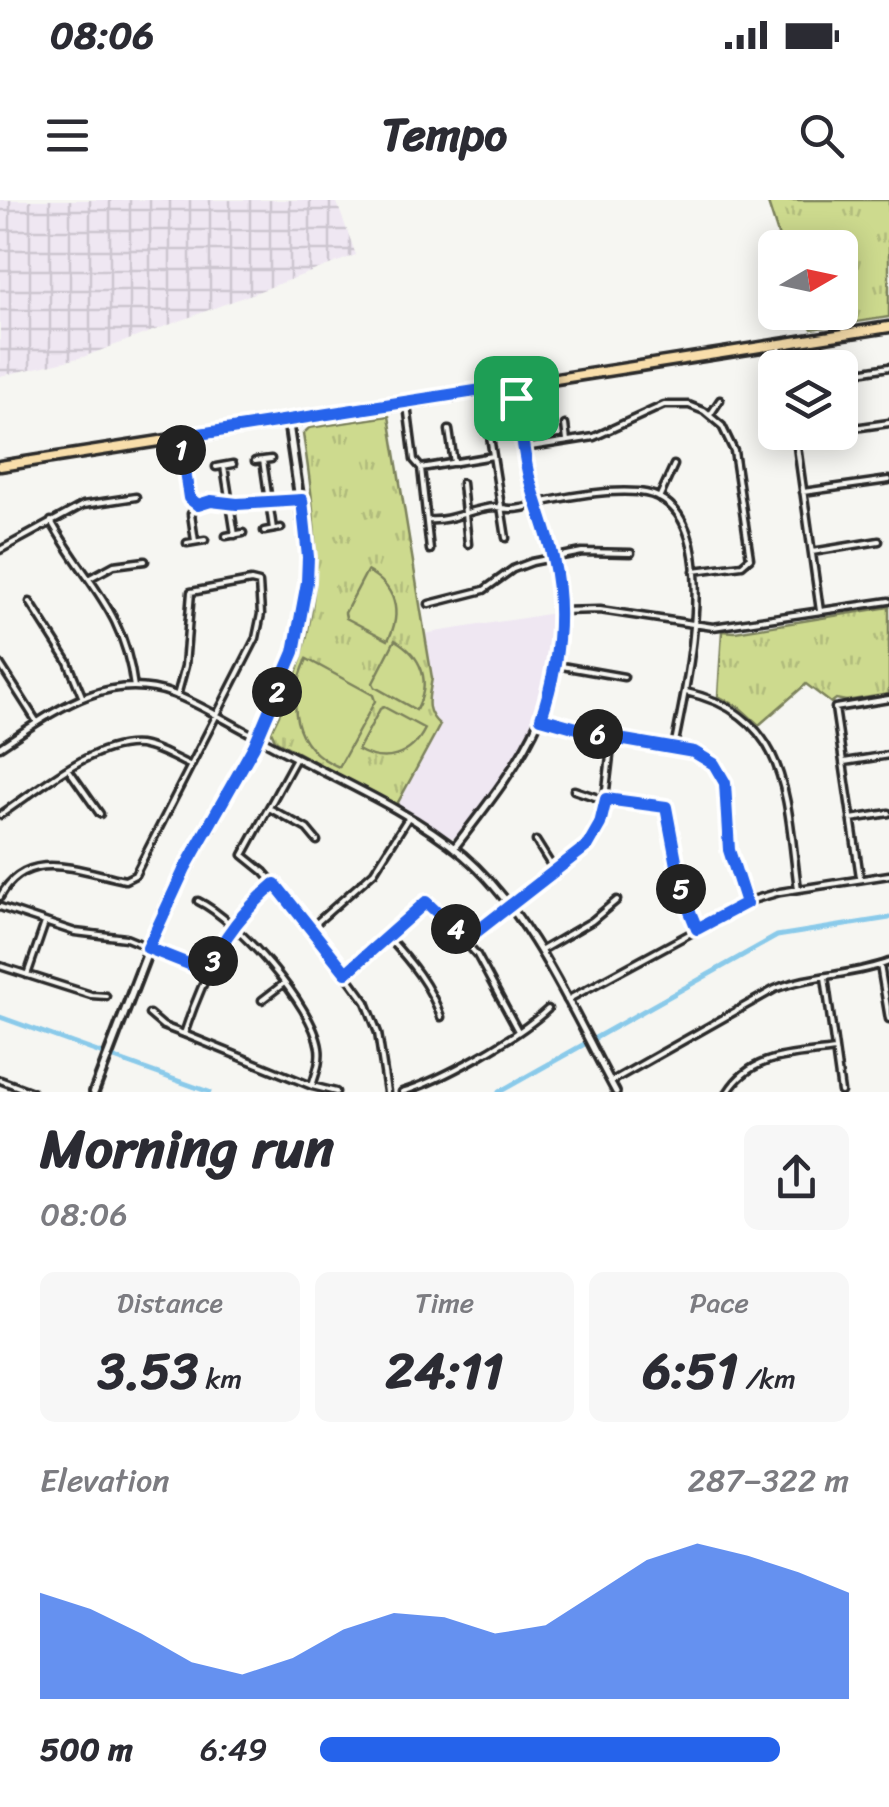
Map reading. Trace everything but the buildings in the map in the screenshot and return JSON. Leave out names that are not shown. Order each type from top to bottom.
[{"type":"main road","points":[[0,466],[889,327]]},
{"type":"main road","points":[[94,1092],[148,948],[185,868],[257,737],[300,632],[308,557],[288,421]]},
{"type":"street","points":[[778,344],[780,350]]},
{"type":"street","points":[[858,371],[889,367]]},
{"type":"street","points":[[454,848],[512,774],[541,718],[556,665],[559,611],[553,558],[524,448],[514,385]]},
{"type":"street","points":[[710,415],[720,400]]},
{"type":"street","points":[[407,402],[414,460],[421,468],[430,550]]},
{"type":"street","points":[[524,448],[604,434],[664,405],[689,405],[710,415],[726,432],[734,451],[750,558],[742,565],[694,571]]},
{"type":"street","points":[[858,427],[889,422]]},
{"type":"street","points":[[488,424],[506,538]]},
{"type":"street","points":[[565,424],[567,442]]},
{"type":"street","points":[[449,430],[454,463]]},
{"type":"street","points":[[180,437],[189,498],[198,505]]},
{"type":"street","points":[[797,450],[820,612]]},
{"type":"street","points":[[421,468],[493,456]]},
{"type":"street","points":[[255,461],[271,458]]},
{"type":"street","points":[[263,460],[274,529]]},
{"type":"street","points":[[216,467],[233,464]]},
{"type":"street","points":[[659,498],[674,465]]},
{"type":"street","points":[[224,466],[235,534]]},
{"type":"street","points":[[804,492],[889,480]]},
{"type":"street","points":[[462,483],[468,544]]},
{"type":"street","points":[[428,520],[623,493],[638,492],[659,498],[682,520],[690,540],[694,571],[694,625],[674,748]]},
{"type":"street","points":[[0,550],[91,502],[136,497]]},
{"type":"street","points":[[195,541],[191,514],[198,505],[211,501],[281,504],[302,500]]},
{"type":"street","points":[[51,520],[120,628],[134,687]]},
{"type":"street","points":[[264,530],[281,528]]},
{"type":"street","points":[[226,536],[243,533]]},
{"type":"street","points":[[187,542],[205,540]]},
{"type":"street","points":[[812,552],[879,541]]},
{"type":"street","points":[[429,604],[484,590],[522,566],[553,558],[582,552],[631,552]]},
{"type":"street","points":[[90,578],[114,565],[145,561]]},
{"type":"street","points":[[0,897],[17,874],[38,866],[132,879],[260,625],[261,589],[256,582],[190,592],[185,666],[177,696]]},
{"type":"street","points":[[559,611],[600,610],[731,627],[889,601]]},
{"type":"street","points":[[30,602],[68,662],[82,696]]},
{"type":"street","points":[[0,664],[37,722]]},
{"type":"street","points":[[556,665],[624,677]]},
{"type":"street","points":[[0,747],[82,696],[134,687],[177,696],[408,818],[454,848],[510,906],[616,1092]]},
{"type":"street","points":[[686,692],[717,700],[740,712],[767,742],[783,784],[798,889]]},
{"type":"street","points":[[860,879],[836,708],[889,699]]},
{"type":"street","points":[[541,718],[702,756],[721,774],[726,790],[732,866],[746,903]]},
{"type":"street","points":[[466,940],[556,872],[594,836],[606,799],[613,738]]},
{"type":"street","points":[[0,815],[100,751],[128,745],[158,750],[191,766]]},
{"type":"street","points":[[843,762],[889,755]]},
{"type":"street","points":[[296,758],[243,853],[275,884],[346,973],[372,1016],[388,1092]]},
{"type":"street","points":[[69,770],[100,814]]},
{"type":"street","points":[[574,790],[606,799],[666,807],[682,892],[697,929]]},
{"type":"street","points":[[269,808],[308,829],[317,841]]},
{"type":"street","points":[[851,820],[889,814]]},
{"type":"street","points":[[312,928],[374,872],[408,818]]},
{"type":"street","points":[[536,841],[556,872]]},
{"type":"street","points":[[566,1001],[746,903],[798,889],[889,874]]},
{"type":"street","points":[[184,1034],[218,949],[275,884]]},
{"type":"street","points":[[198,900],[235,926],[308,1019],[320,1058],[312,1086]]},
{"type":"street","points":[[539,951],[592,921],[617,900]]},
{"type":"street","points":[[346,973],[426,902],[466,940],[518,1032]]},
{"type":"street","points":[[0,908],[75,932],[114,935],[209,972]]},
{"type":"street","points":[[27,975],[45,923]]},
{"type":"street","points":[[388,937],[414,965],[441,1018]]},
{"type":"street","points":[[610,1082],[775,990],[889,962]]},
{"type":"street","points":[[0,966],[106,996]]},
{"type":"street","points":[[880,966],[889,1018]]},
{"type":"street","points":[[824,977],[842,1092]]},
{"type":"street","points":[[262,1000],[283,984]]},
{"type":"street","points":[[402,1092],[518,1032],[548,1009]]},
{"type":"street","points":[[149,1014],[163,1026],[336,1092]]},
{"type":"street","points":[[728,1092],[739,1076],[760,1062],[835,1050]]},
{"type":"street","points":[[0,1080],[32,1092]]},
{"type":"shaded area","points":[[0,200],[336,200],[356,255],[83,357],[0,376]]},
{"type":"shaded area","points":[[554,613],[546,684],[532,726],[509,769],[457,837],[452,838],[396,806],[440,725],[427,707],[431,678],[423,634]]},
{"type":"green space","points":[[767,200],[889,200],[889,317],[858,322],[858,230],[777,230]]},
{"type":"green space","points":[[389,416],[432,678],[429,709],[440,725],[396,806],[275,740],[271,731],[302,655],[314,586],[313,514],[303,434],[309,428]]},
{"type":"green space","points":[[367,571],[384,584],[394,601],[395,620],[388,640],[346,618]]},
{"type":"green space","points":[[889,607],[889,694],[836,699],[831,703],[806,684],[759,725],[739,707],[718,696],[722,631]]},
{"type":"green space","points":[[395,640],[412,654],[422,671],[423,690],[416,710],[373,683]]},
{"type":"green space","points":[[307,659],[373,695],[375,701],[339,767],[311,747],[297,721],[297,691]]},
{"type":"green space","points":[[384,707],[425,729],[405,752],[387,757],[368,755],[358,750]]},
{"type":"waterway","points":[[499,1092],[777,936],[889,918]]},
{"type":"waterway","points":[[0,1017],[209,1092]]},
{"type":"route","points":[[514,385],[516,398],[529,475],[553,558],[559,602],[556,665],[541,718],[613,738],[694,752],[714,764],[725,783],[729,850],[746,903],[697,929],[678,878],[666,807],[606,799],[600,824],[588,845],[466,940],[426,902],[346,973],[275,884],[231,931],[209,972],[148,948],[185,868],[254,746],[285,676],[300,632],[307,582],[302,500],[281,504],[266,500],[237,504],[211,501],[198,505],[189,498],[180,437],[514,385]]}]
